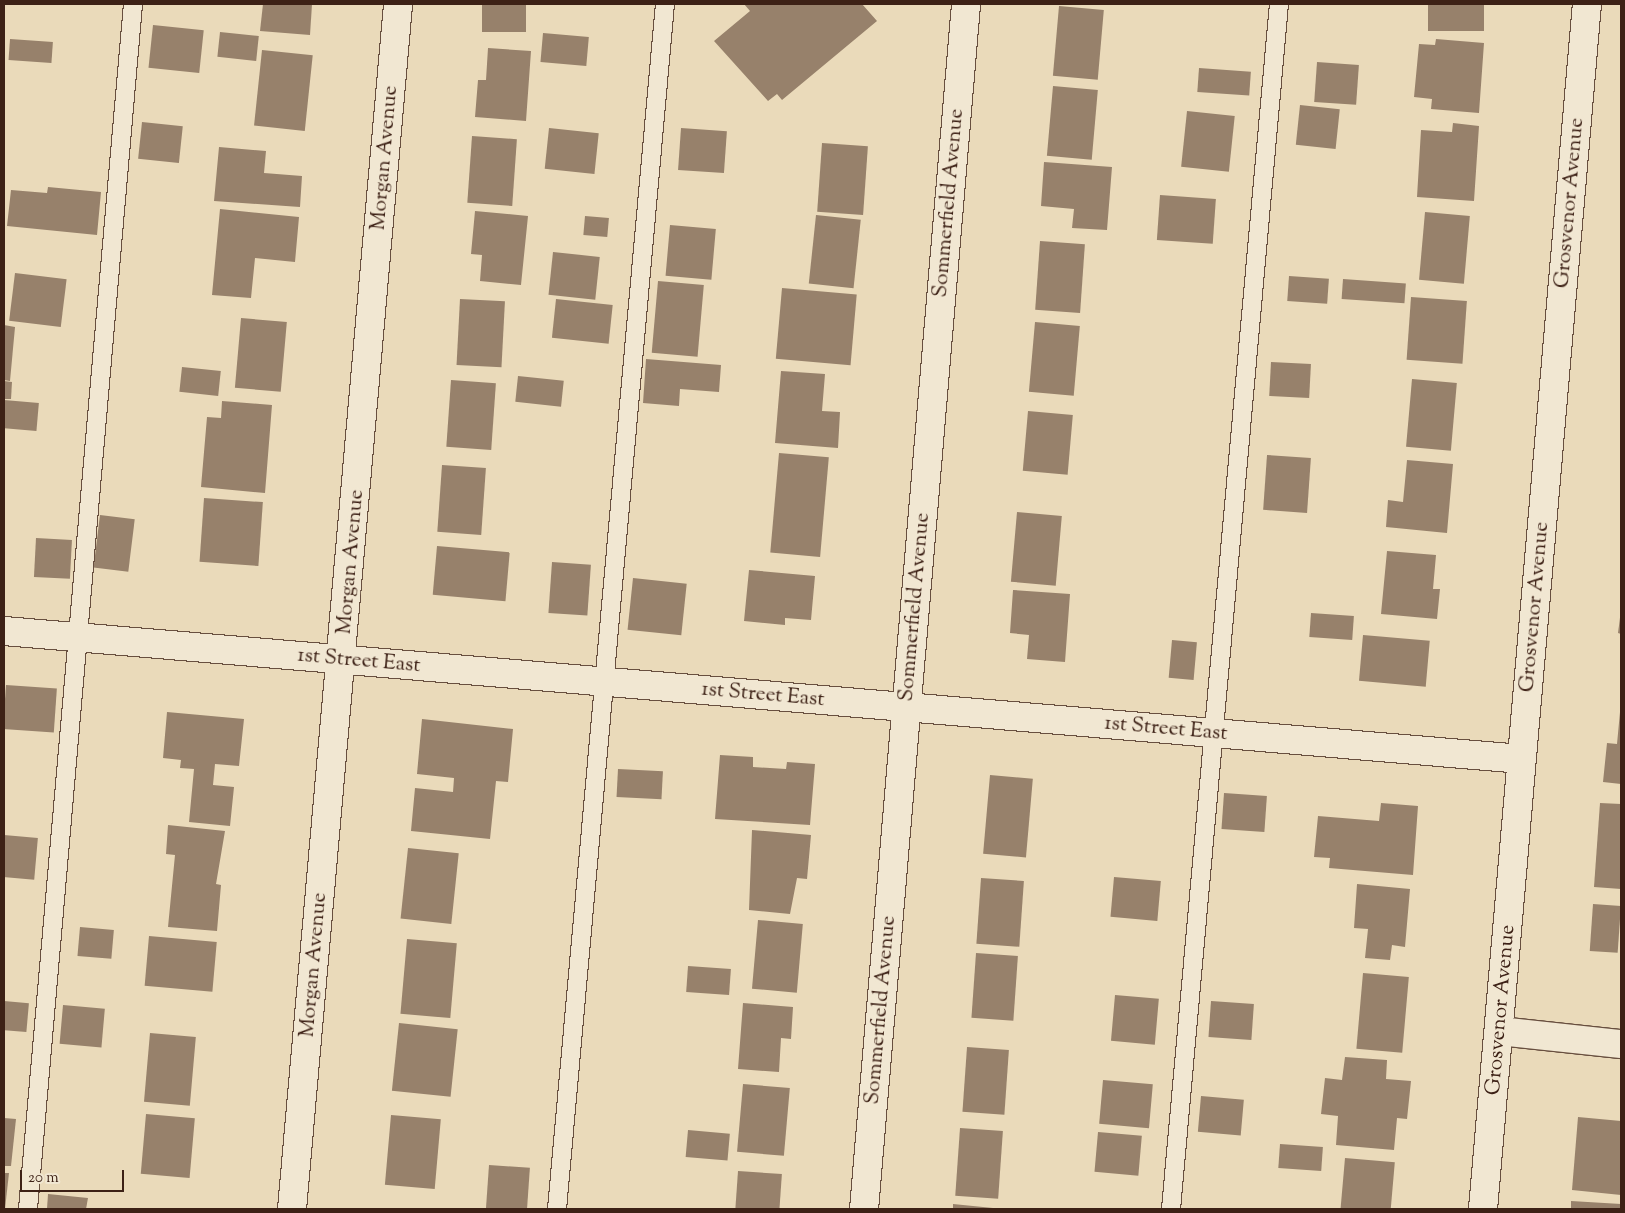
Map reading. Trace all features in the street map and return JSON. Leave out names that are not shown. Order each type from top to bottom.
[{"type":"street","name":"Morgan Avenue","points":[[292,1209],[342,659],[398,4]]},
{"type":"street","name":"Sommerfield Avenue","points":[[864,1209],[966,4]]},
{"type":"street","name":"Grosvenor Avenue","points":[[1483,1209],[1588,4]]},
{"type":"street","name":"1st Street East","points":[[4,631],[1522,759]]},
{"type":"street","points":[[1499,1032],[1621,1044]]},
{"type":"lane","points":[[28,1209],[80,637],[133,4]]},
{"type":"lane","points":[[557,1209],[665,4]]},
{"type":"lane","points":[[1171,1209],[1211,732],[1279,4]]},
{"type":"building","points":[[263,4],[312,4],[310,35],[260,31]]},
{"type":"building","points":[[482,4],[526,4],[526,32],[482,32]]},
{"type":"building","points":[[744,4],[862,4],[877,21],[782,100],[777,94],[768,101],[714,41],[750,11]]},
{"type":"building","points":[[1428,4],[1484,4],[1484,31],[1428,31]]},
{"type":"building","points":[[1059,6],[1104,10],[1098,80],[1053,76]]},
{"type":"building","points":[[153,25],[204,30],[199,73],[149,68]]},
{"type":"building","points":[[220,32],[259,36],[256,61],[217,57]]},
{"type":"building","points":[[543,33],[589,37],[586,66],[540,62]]},
{"type":"building","points":[[10,39],[53,42],[51,63],[9,60]]},
{"type":"building","points":[[1436,39],[1484,43],[1479,113],[1431,109],[1432,99],[1414,97],[1419,44],[1435,45]]},
{"type":"building","points":[[488,48],[531,51],[526,121],[475,117],[478,80],[486,80]]},
{"type":"building","points":[[262,50],[313,55],[305,131],[254,126]]},
{"type":"building","points":[[1317,62],[1359,65],[1356,105],[1314,102]]},
{"type":"building","points":[[1199,68],[1251,72],[1249,96],[1197,92]]},
{"type":"building","points":[[1053,86],[1098,90],[1092,160],[1047,156]]},
{"type":"building","points":[[1300,105],[1340,109],[1336,149],[1296,145]]},
{"type":"building","points":[[1187,111],[1235,116],[1229,172],[1181,167]]},
{"type":"building","points":[[142,122],[183,126],[179,163],[138,159]]},
{"type":"building","points":[[1453,123],[1479,126],[1474,201],[1417,197],[1421,130],[1452,132]]},
{"type":"building","points":[[549,128],[599,133],[594,174],[545,169]]},
{"type":"building","points":[[681,128],[727,131],[724,173],[678,170]]},
{"type":"building","points":[[472,136],[517,139],[512,206],[467,203]]},
{"type":"building","points":[[822,143],[868,146],[863,215],[817,212]]},
{"type":"building","points":[[219,147],[266,151],[264,173],[302,176],[300,207],[214,201]]},
{"type":"building","points":[[1044,162],[1112,167],[1107,230],[1072,228],[1074,209],[1041,206]]},
{"type":"building","points":[[48,187],[101,192],[97,235],[7,226],[11,190],[47,193]]},
{"type":"building","points":[[1160,195],[1216,199],[1213,244],[1157,240]]},
{"type":"building","points":[[220,209],[299,217],[295,262],[255,258],[251,298],[212,295]]},
{"type":"building","points":[[475,211],[528,216],[521,285],[480,281],[482,255],[471,254]]},
{"type":"building","points":[[1425,212],[1470,216],[1464,284],[1419,280]]},
{"type":"building","points":[[816,215],[861,220],[854,288],[809,284]]},
{"type":"building","points":[[585,216],[609,218],[607,237],[583,235]]},
{"type":"building","points":[[670,225],[716,229],[711,280],[666,276]]},
{"type":"building","points":[[1040,241],[1085,244],[1080,313],[1035,310]]},
{"type":"building","points":[[553,252],[600,257],[595,300],[549,295]]},
{"type":"building","points":[[15,273],[67,279],[61,327],[9,321]]},
{"type":"building","points":[[1289,276],[1329,279],[1327,304],[1287,301]]},
{"type":"building","points":[[1343,279],[1406,283],[1404,303],[1342,299]]},
{"type":"building","points":[[658,281],[704,285],[698,357],[652,353]]},
{"type":"building","points":[[782,288],[857,295],[851,365],[776,359]]},
{"type":"building","points":[[1411,297],[1467,301],[1462,364],[1407,360]]},
{"type":"building","points":[[460,299],[505,301],[501,367],[457,365]]},
{"type":"building","points":[[556,299],[613,305],[609,344],[552,338]]},
{"type":"building","points":[[241,318],[287,322],[281,392],[235,388]]},
{"type":"building","points":[[1035,322],[1080,326],[1074,396],[1029,392]]},
{"type":"building","points":[[4,325],[15,327],[10,381],[4,380]]},
{"type":"building","points":[[646,359],[721,365],[719,392],[680,389],[679,406],[643,403]]},
{"type":"building","points":[[1271,362],[1311,364],[1309,398],[1269,396]]},
{"type":"building","points":[[182,367],[221,371],[218,396],[179,392]]},
{"type":"building","points":[[781,371],[825,374],[822,411],[840,412],[838,448],[775,443]]},
{"type":"building","points":[[518,376],[564,381],[561,407],[515,402]]},
{"type":"building","points":[[1412,379],[1457,383],[1451,451],[1406,447]]},
{"type":"building","points":[[451,380],[496,383],[491,450],[446,447]]},
{"type":"building","points":[[4,381],[12,382],[11,399],[4,399]]},
{"type":"building","points":[[4,400],[39,403],[36,431],[4,428]]},
{"type":"building","points":[[222,401],[272,405],[265,493],[201,487],[207,417],[221,418]]},
{"type":"building","points":[[1028,411],[1073,415],[1068,475],[1023,471]]},
{"type":"building","points":[[779,453],[829,457],[820,557],[770,553]]},
{"type":"building","points":[[1267,455],[1311,458],[1307,513],[1263,510]]},
{"type":"building","points":[[1407,460],[1453,464],[1447,533],[1386,527],[1388,500],[1403,502]]},
{"type":"building","points":[[442,465],[486,468],[481,535],[437,532]]},
{"type":"building","points":[[204,498],[263,502],[258,566],[200,562]]},
{"type":"building","points":[[1017,512],[1062,516],[1056,586],[1011,582]]},
{"type":"building","points":[[100,515],[135,519],[128,572],[94,568]]},
{"type":"building","points":[[36,538],[72,540],[70,579],[34,577]]},
{"type":"building","points":[[437,546],[510,552],[505,601],[433,595]]},
{"type":"building","points":[[1387,551],[1436,555],[1433,589],[1440,589],[1437,619],[1381,614]]},
{"type":"building","points":[[552,562],[591,565],[587,616],[548,613]]},
{"type":"building","points":[[749,570],[815,576],[811,620],[785,618],[785,625],[744,621]]},
{"type":"building","points":[[633,578],[687,584],[681,635],[628,630]]},
{"type":"building","points":[[1013,590],[1070,594],[1065,662],[1027,659],[1029,635],[1010,633]]},
{"type":"building","points":[[1621,610],[1621,634],[1618,633]]},
{"type":"building","points":[[1311,613],[1354,616],[1352,640],[1309,637]]},
{"type":"building","points":[[1363,635],[1430,641],[1426,687],[1359,681]]},
{"type":"building","points":[[1172,640],[1197,642],[1194,680],[1169,678]]},
{"type":"building","points":[[6,685],[57,689],[54,732],[4,729]]},
{"type":"building","points":[[167,712],[244,719],[239,766],[215,764],[213,785],[234,787],[230,826],[189,822],[194,769],[180,768],[181,760],[163,758]]},
{"type":"building","points":[[1620,712],[1621,784],[1603,782],[1607,743],[1617,744]]},
{"type":"building","points":[[422,719],[513,729],[508,782],[496,781],[490,839],[411,831],[415,788],[453,792],[454,778],[417,774]]},
{"type":"building","points":[[720,755],[753,757],[753,767],[786,769],[787,762],[815,764],[810,825],[715,819]]},
{"type":"building","points":[[618,769],[663,771],[661,799],[617,797]]},
{"type":"building","points":[[990,775],[1033,779],[1026,857],[983,854]]},
{"type":"building","points":[[1224,793],[1267,796],[1264,832],[1221,829]]},
{"type":"building","points":[[1381,803],[1418,806],[1413,875],[1329,868],[1330,858],[1314,857],[1318,816],[1379,821]]},
{"type":"building","points":[[1600,803],[1621,804],[1621,889],[1594,887]]},
{"type":"building","points":[[168,825],[225,831],[216,884],[221,885],[217,931],[168,927],[175,855],[166,854]]},
{"type":"building","points":[[752,830],[811,835],[807,879],[797,878],[790,914],[749,910]]},
{"type":"building","points":[[4,835],[38,838],[34,880],[4,877]]},
{"type":"building","points":[[408,848],[459,853],[451,924],[401,919]]},
{"type":"building","points":[[1114,877],[1161,881],[1157,921],[1111,917]]},
{"type":"building","points":[[981,878],[1024,881],[1019,947],[976,944]]},
{"type":"building","points":[[1357,884],[1410,889],[1405,947],[1392,945],[1390,960],[1365,958],[1368,929],[1354,928]]},
{"type":"building","points":[[1593,904],[1621,906],[1618,953],[1590,951]]},
{"type":"building","points":[[758,920],[803,924],[797,993],[752,989]]},
{"type":"building","points":[[80,927],[114,930],[111,959],[77,956]]},
{"type":"building","points":[[149,936],[217,942],[212,992],[145,986]]},
{"type":"building","points":[[407,939],[457,943],[450,1018],[400,1014]]},
{"type":"building","points":[[976,953],[1018,956],[1013,1021],[971,1018]]},
{"type":"building","points":[[688,966],[731,969],[729,995],[686,992]]},
{"type":"building","points":[[1363,973],[1409,977],[1402,1053],[1356,1049]]},
{"type":"building","points":[[1115,995],[1159,999],[1155,1045],[1111,1041]]},
{"type":"building","points":[[4,1001],[29,1003],[26,1032],[4,1030]]},
{"type":"building","points":[[1211,1001],[1254,1004],[1251,1040],[1208,1037]]},
{"type":"building","points":[[743,1003],[793,1007],[791,1039],[781,1038],[779,1072],[738,1069]]},
{"type":"building","points":[[63,1005],[105,1009],[101,1048],[60,1044]]},
{"type":"building","points":[[399,1023],[458,1029],[451,1097],[392,1091]]},
{"type":"building","points":[[150,1033],[196,1037],[190,1106],[144,1102]]},
{"type":"building","points":[[967,1047],[1009,1050],[1004,1115],[962,1112]]},
{"type":"building","points":[[1345,1057],[1387,1060],[1386,1079],[1411,1081],[1407,1119],[1397,1118],[1394,1150],[1336,1145],[1338,1116],[1321,1114],[1325,1078],[1342,1080]]},
{"type":"building","points":[[1103,1080],[1153,1084],[1149,1128],[1099,1124]]},
{"type":"building","points":[[743,1084],[790,1088],[784,1156],[737,1152]]},
{"type":"building","points":[[1201,1096],[1244,1100],[1241,1136],[1198,1132]]},
{"type":"building","points":[[146,1114],[195,1118],[190,1178],[141,1174]]},
{"type":"building","points":[[391,1115],[441,1119],[435,1189],[385,1185]]},
{"type":"building","points":[[1578,1117],[1621,1121],[1621,1195],[1572,1190]]},
{"type":"building","points":[[4,1118],[16,1119],[11,1166],[4,1166]]},
{"type":"building","points":[[960,1128],[1003,1131],[998,1199],[955,1196]]},
{"type":"building","points":[[688,1130],[730,1134],[727,1161],[686,1157]]},
{"type":"building","points":[[1098,1132],[1142,1136],[1138,1176],[1095,1172]]},
{"type":"building","points":[[1280,1144],[1323,1147],[1321,1171],[1278,1168]]},
{"type":"building","points":[[1345,1158],[1395,1162],[1391,1209],[1341,1209]]},
{"type":"building","points":[[489,1165],[530,1168],[527,1209],[486,1209]]},
{"type":"building","points":[[738,1171],[782,1174],[779,1209],[735,1209]]},
{"type":"building","points":[[4,1173],[9,1173],[5,1209],[4,1209]]},
{"type":"building","points":[[48,1194],[88,1198],[86,1209],[47,1209]]},
{"type":"building","points":[[1571,1201],[1621,1204],[1621,1209],[1571,1209]]},
{"type":"building","points":[[953,1204],[993,1208],[993,1209],[953,1209]]}]
